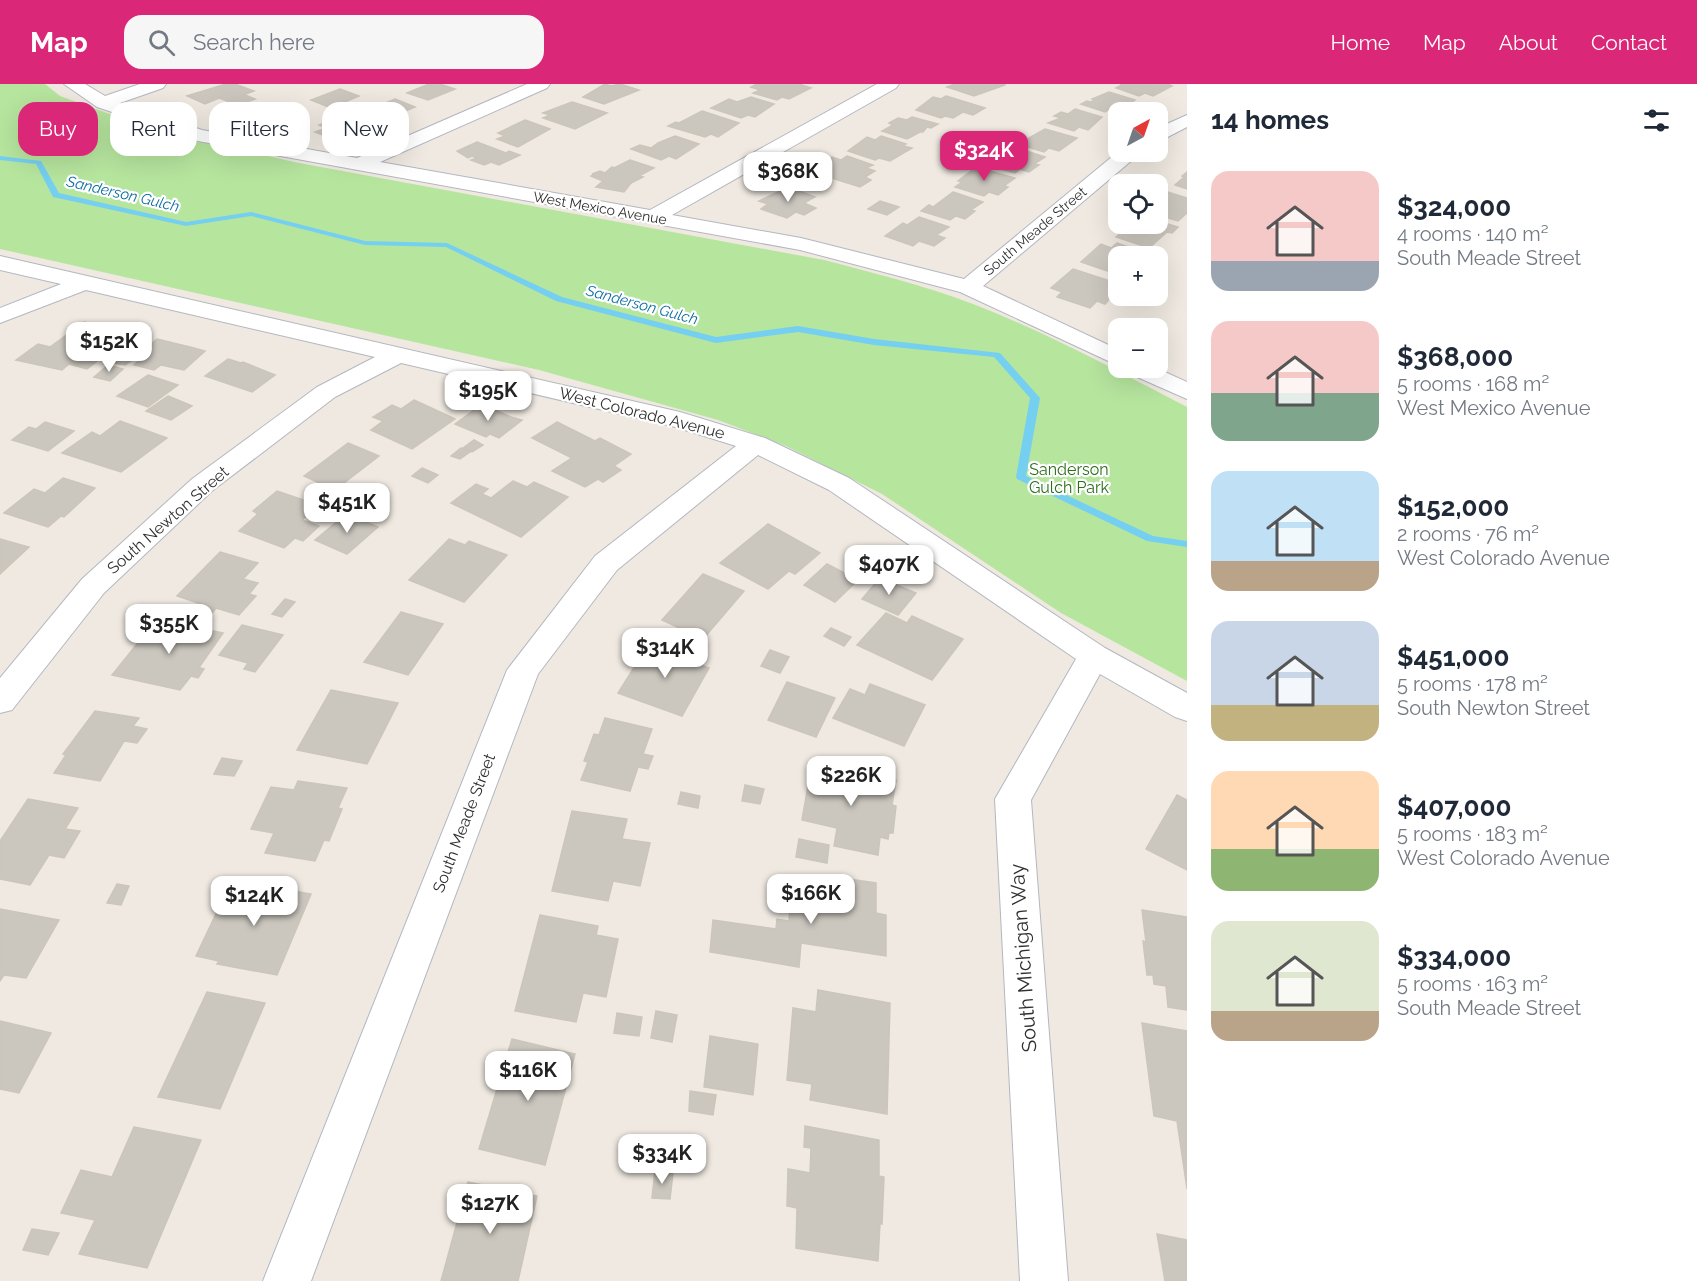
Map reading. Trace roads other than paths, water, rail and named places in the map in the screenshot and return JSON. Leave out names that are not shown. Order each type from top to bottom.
[{"type":"street","name":"West Mexico Avenue","points":[[73,84],[103,103],[198,135],[801,244],[968,287],[1108,354]]},
{"type":"street","points":[[103,103],[157,84]]},
{"type":"street","points":[[357,165],[541,84]]},
{"type":"street","points":[[653,217],[890,84]]},
{"type":"street","points":[[1168,130],[1187,120]]},
{"type":"street","name":"South Meade Street","points":[[968,287],[1118,162]]},
{"type":"street","name":"West Colorado Avenue","points":[[0,263],[680,420],[756,444],[839,484],[1094,656],[1187,708]]},
{"type":"street","points":[[0,316],[83,283]]},
{"type":"street","name":"South Newton Street","points":[[0,701],[93,586],[202,485],[326,392],[397,355]]},
{"type":"street","points":[[1159,378],[1187,391]]},
{"type":"street","name":"South Meade Street","points":[[287,1281],[523,670],[606,563],[756,444]]},
{"type":"street","name":"South Michigan Way","points":[[1044,1281],[1013,799],[1094,656]]},
{"type":"waterway","name":"Sanderson Gulch","points":[[0,158],[39,162],[56,195],[186,224],[251,214],[365,243],[447,245],[559,299],[716,340],[798,329],[874,342],[997,355],[1035,398],[1021,477],[1151,539],[1187,544]]},
{"type":"park label","name":"Sanderson Gulch Park","points":[[1069,478]]}]
